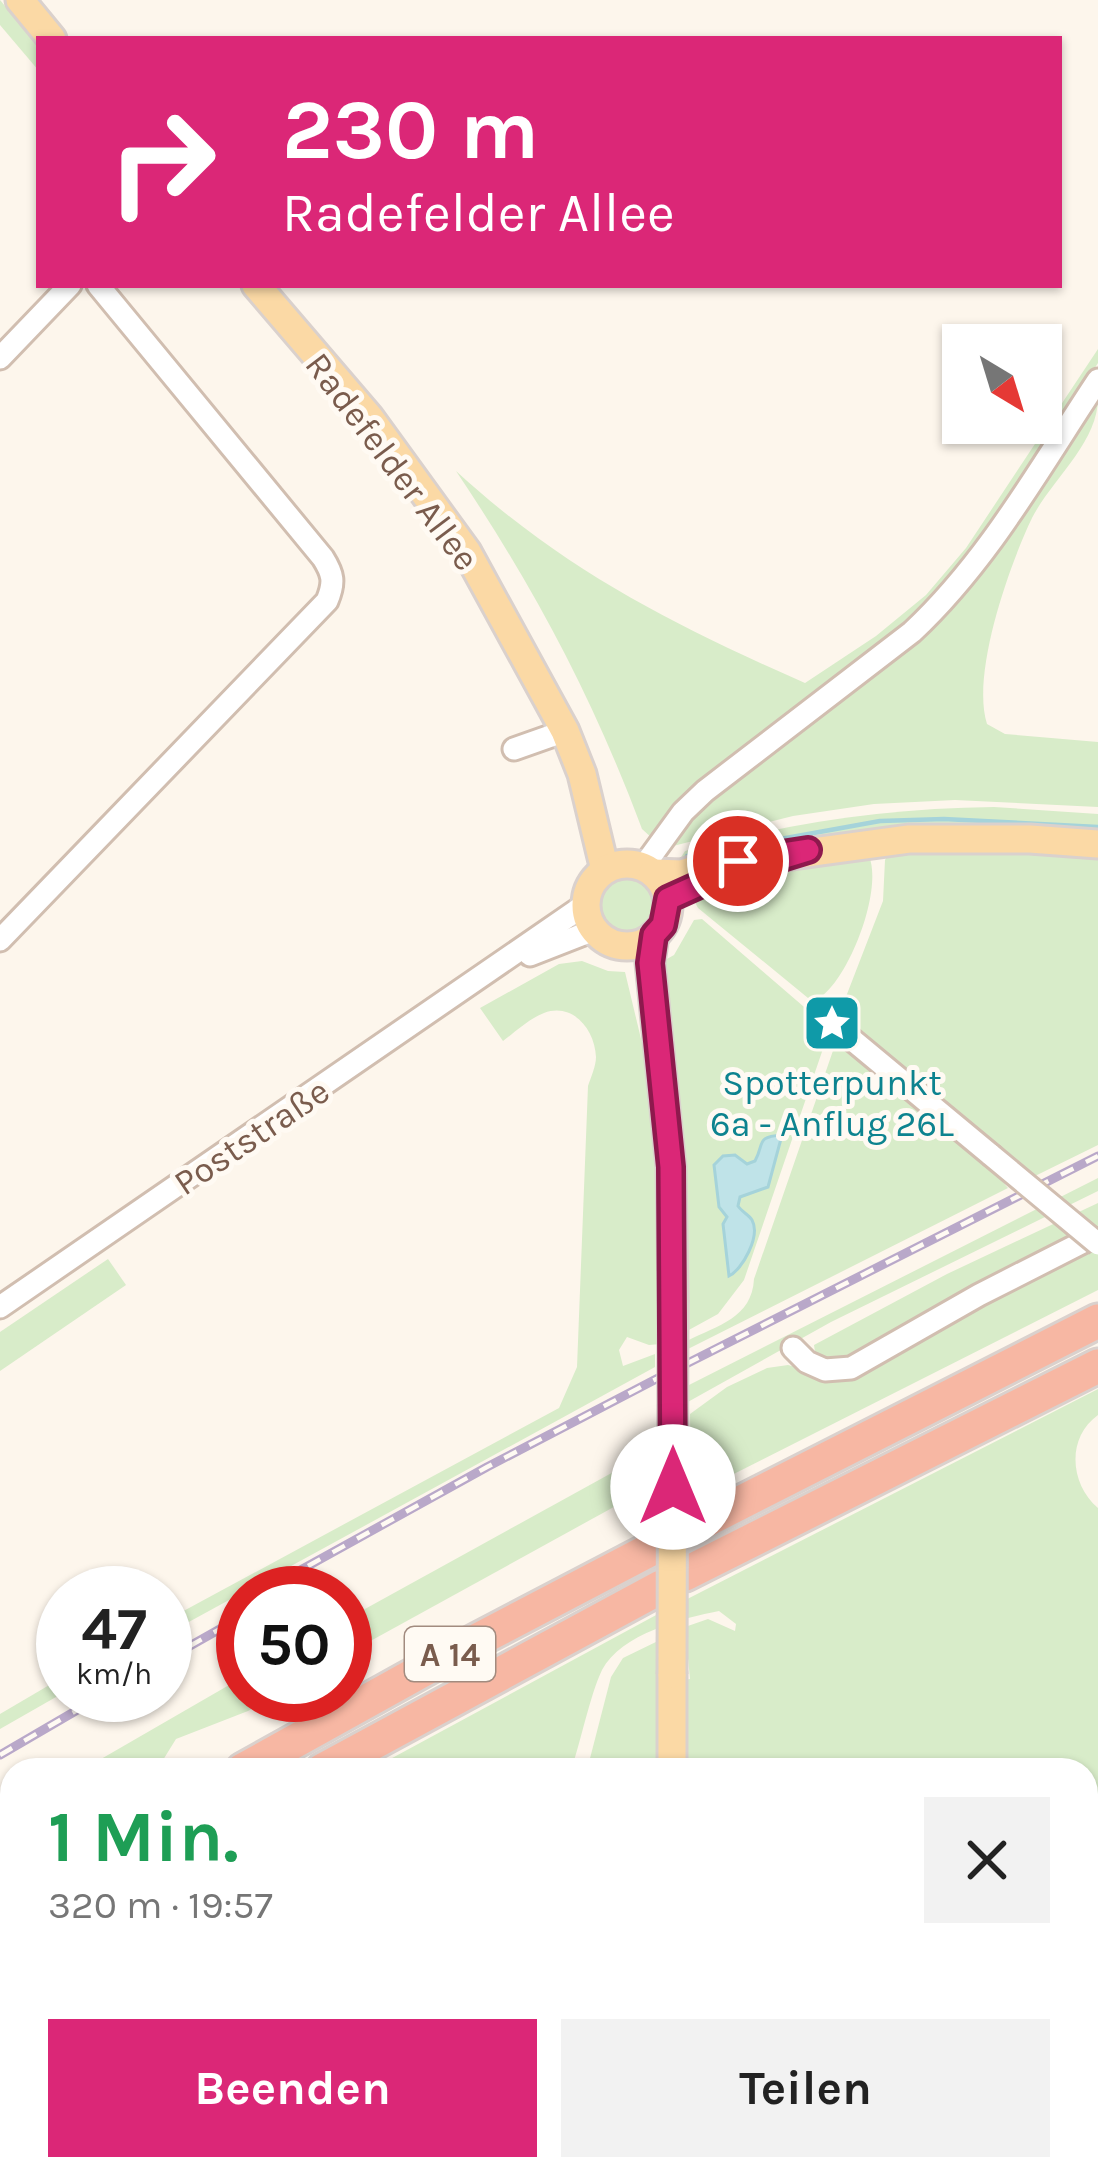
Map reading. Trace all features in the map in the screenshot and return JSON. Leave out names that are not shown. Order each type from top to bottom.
[{"type":"highway","name":"A 14","points":[[264,1758],[673,1538],[1098,1321]]},
{"type":"highway","name":"A 14","points":[[345,1758],[673,1580],[1098,1366]]},
{"type":"main road","points":[[20,0],[50,36]]},
{"type":"main road","name":"Radefelder Allee","points":[[259,288],[369,417],[466,552],[565,730],[581,774],[633,869]]},
{"type":"main road","points":[[659,1060],[632,967],[599,926],[589,891],[633,869],[682,874],[703,866],[909,839],[1098,844]]},
{"type":"main road","points":[[668,899],[710,880],[808,850]]},
{"type":"main road","points":[[633,869],[668,899]]},
{"type":"main road","points":[[599,926],[630,946],[654,935],[663,925],[668,899]]},
{"type":"main road","points":[[654,935],[650,963],[671,1167],[674,1300],[672,1758]]},
{"type":"street","points":[[0,358],[67,288]]},
{"type":"street","points":[[0,940],[326,601],[333,586],[322,558],[100,288]]},
{"type":"street","points":[[633,869],[705,791],[944,603],[1057,461],[1098,380]]},
{"type":"street","points":[[514,749],[565,730]]},
{"type":"street","name":"Poststraße","points":[[0,1306],[501,966],[599,926]]},
{"type":"street","points":[[793,1348],[806,1362],[825,1370],[851,1368],[979,1295],[1095,1241],[832,1023]]},
{"type":"green space","points":[[0,0],[36,43],[36,67],[0,25]]},
{"type":"green space","points":[[1098,349],[1098,363],[1062,417],[1062,403]]},
{"type":"green space","points":[[1098,398],[1090,430],[1032,518],[1013,563],[988,650],[983,703],[987,724],[1005,734],[1098,742],[1098,807],[955,800],[874,804],[793,816],[669,847],[723,788],[892,660],[950,609],[1018,522]]},
{"type":"green space","points":[[1035,444],[1044,444],[972,552],[932,599],[653,839],[642,829],[560,644],[456,471],[537,538],[621,592],[805,683],[876,636],[926,595],[966,548]]},
{"type":"green space","points":[[994,807],[1098,814],[1098,834],[682,866],[680,859],[685,851],[800,825],[915,810]]},
{"type":"green space","points":[[891,849],[1098,853],[1098,1145],[1035,1176],[998,1152],[845,1024],[842,1007],[883,901],[885,860]]},
{"type":"green space","points":[[869,856],[871,889],[861,931],[843,971],[821,997],[808,998],[698,908],[693,898],[756,874]]},
{"type":"green space","points":[[626,873],[649,882],[658,905],[649,928],[626,937],[603,928],[594,905],[603,882]]},
{"type":"green space","points":[[702,919],[825,1025],[826,1040],[744,1280],[718,1314],[687,1331],[688,1286],[658,964],[674,955],[694,920]]},
{"type":"green space","points":[[582,961],[625,972],[653,1089],[664,1287],[657,1288],[661,1344],[627,1337],[619,1350],[623,1366],[655,1354],[655,1367],[291,1566],[267,1566],[559,1408],[577,1367],[588,1086],[595,1047],[587,1028],[564,1011],[533,1018],[503,1041],[480,1008],[559,964]]},
{"type":"green space","points":[[836,1042],[845,1042],[983,1159],[1008,1188],[686,1350],[687,1341],[731,1319],[747,1303]]},
{"type":"green space","points":[[1098,1178],[1098,1191],[831,1322],[686,1403],[687,1386]]},
{"type":"green space","points":[[1098,1203],[1098,1290],[700,1491],[697,1485],[691,1488],[690,1414],[727,1387],[767,1368],[788,1365],[818,1373],[848,1373],[981,1299],[1004,1292],[1002,1278],[996,1274],[977,1291],[846,1365],[831,1366],[816,1359],[814,1345],[947,1274]]},
{"type":"green space","points":[[108,1259],[126,1285],[0,1371],[0,1332]]},
{"type":"green space","points":[[1098,1389],[1098,1415],[1081,1436],[1076,1461],[1082,1487],[1098,1508],[1098,1758],[682,1758],[685,1680],[690,1679],[685,1627],[708,1619],[735,1631],[736,1624],[719,1611],[654,1630],[611,1657],[598,1680],[575,1758],[392,1758],[658,1614]]},
{"type":"green space","points":[[617,1470],[633,1475],[641,1492],[372,1640],[372,1605]]},
{"type":"green space","points":[[216,1593],[216,1607],[192,1620],[192,1606]]},
{"type":"green space","points":[[660,1640],[660,1758],[590,1758],[611,1677],[623,1658]]},
{"type":"green space","points":[[36,1693],[36,1708],[0,1729],[0,1714]]},
{"type":"green space","points":[[216,1693],[216,1722],[220,1722],[176,1739],[164,1758],[103,1758],[165,1722],[192,1722],[192,1706]]},
{"type":"water","points":[[782,1135],[768,1187],[740,1197],[738,1206],[752,1220],[754,1235],[744,1260],[729,1276],[723,1224],[727,1217],[719,1207],[714,1165],[723,1156],[735,1155],[747,1164],[755,1161],[764,1139]]},
{"type":"waterway","points":[[687,856],[880,821],[944,819],[1098,827]]},
{"type":"railway","points":[[686,1364],[1098,1156]]},
{"type":"railway","points":[[308,1566],[662,1376]]},
{"type":"railway","points":[[192,1645],[216,1631]]},
{"type":"railway","points":[[0,1755],[57,1722]]},
{"type":"place","name":"Spotterpunkt 6a - Anflug 26L","points":[[832,1023]]},
{"type":"route","points":[[673,1487],[671,1167],[650,963],[654,935],[668,913],[668,899],[710,880],[808,850],[738,861]]}]
